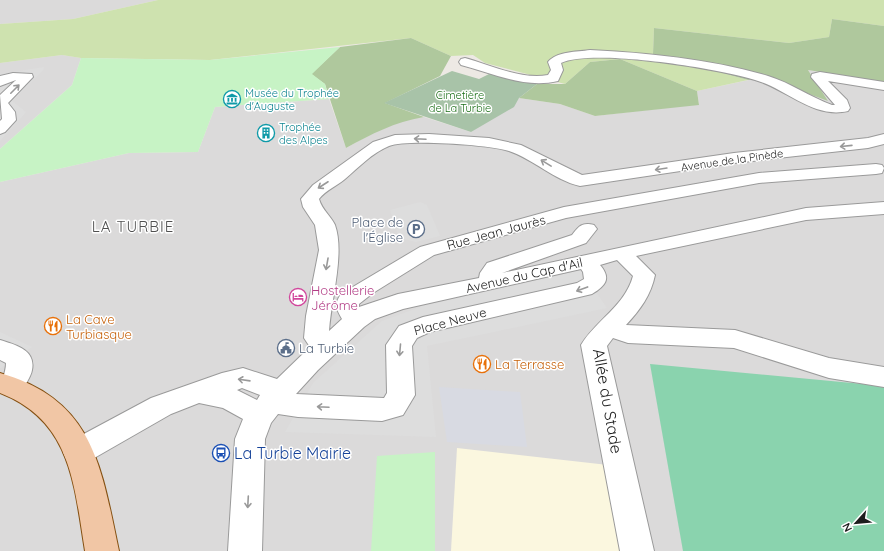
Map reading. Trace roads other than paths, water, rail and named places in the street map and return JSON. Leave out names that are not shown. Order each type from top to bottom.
[{"type":"main road","points":[[6,384],[32,396],[54,413],[71,435],[78,452],[102,551]]},
{"type":"street","points":[[465,62],[520,77],[540,80],[552,78],[557,70],[554,62],[557,58],[565,55],[578,53],[599,53],[642,57],[731,71],[764,79],[784,86],[828,108],[837,110],[843,108],[842,103],[817,78],[820,76],[884,86]]},
{"type":"street","points":[[0,82],[3,79],[17,76],[27,77],[1,102],[1,106],[8,112],[9,120],[0,129]]},
{"type":"street","name":"Avenue de la Pinède","points":[[325,348],[316,338],[329,250],[325,225],[312,207],[310,199],[314,193],[383,142],[392,139],[405,138],[476,142],[513,147],[534,156],[571,178],[580,181],[734,158],[868,143],[884,139]]},
{"type":"street","name":"Rue Jean Jaurès","points":[[355,321],[348,310],[347,304],[349,299],[402,267],[424,246],[466,239],[564,213],[764,177],[876,169]]},
{"type":"street","name":"Avenue du Cap d'Ail","points":[[271,403],[325,348],[355,321],[368,313],[398,302],[489,283],[621,252],[806,214],[884,208]]},
{"type":"street","points":[[489,283],[491,273],[495,268],[579,239],[587,229]]},
{"type":"street","name":"Allée du Stade","points":[[621,252],[644,275],[643,285],[620,318],[601,336],[594,345],[637,551]]},
{"type":"street","name":"Place Neuve","points":[[271,403],[298,406],[382,410],[393,407],[401,395],[399,368],[400,344],[408,332],[423,325],[584,289],[594,282],[594,271],[585,261]]},
{"type":"street","points":[[610,329],[628,334],[735,339],[828,368],[884,377]]},
{"type":"street","points":[[6,384],[19,371],[10,353]]},
{"type":"street","points":[[78,452],[161,406],[198,392],[229,398],[271,403],[254,426],[250,439],[245,551]]},
{"type":"place","name":"Musée du Trophée d'Auguste","points":[[232,99]]},
{"type":"place","name":"Trophée des Alpes","points":[[266,133]]},
{"type":"place","name":"Place de l'Église","points":[[416,229]]},
{"type":"place","name":"Hostellerie Jérôme","points":[[298,297]]},
{"type":"place","name":"La Cave Turbiasque","points":[[53,326]]},
{"type":"place","name":"La Turbie","points":[[286,348]]},
{"type":"place","name":"La Terrasse","points":[[482,364]]},
{"type":"place","name":"La Turbie Mairie","points":[[221,453]]},
{"type":"district","name":"LA TURBIE","points":[[133,227]]},
{"type":"park label","name":"Cimetière de La Turbie","points":[[460,101]]}]
